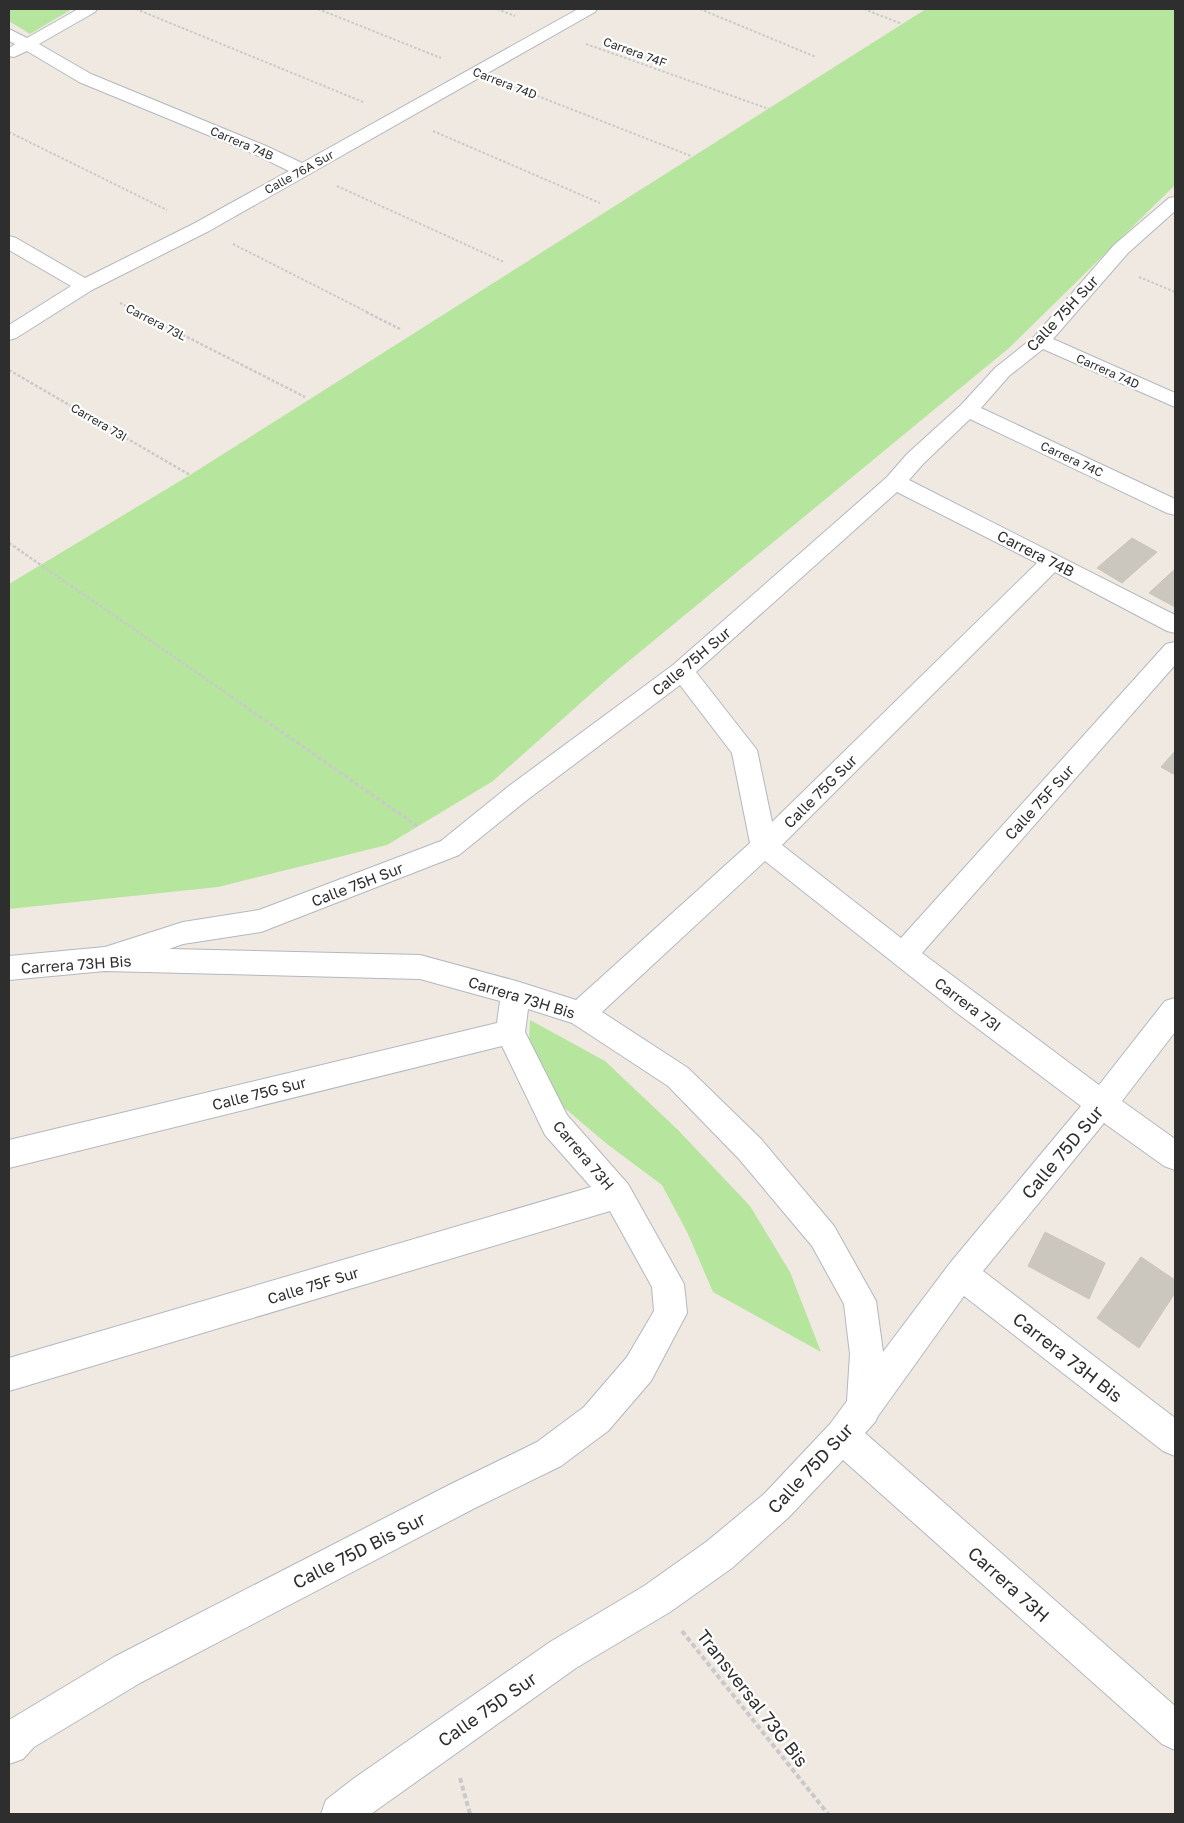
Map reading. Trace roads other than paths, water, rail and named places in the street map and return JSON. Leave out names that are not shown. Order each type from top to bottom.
[{"type":"street","points":[[9,55],[89,9]]},
{"type":"street","name":"Calle 76A Sur","points":[[9,334],[86,286],[202,227],[399,117],[475,71],[589,9]]},
{"type":"street","name":"Carrera 74B","points":[[9,34],[85,78],[260,150],[302,170]]},
{"type":"street","name":"Calle 75H Sur","points":[[105,959],[183,933],[261,921],[450,848],[518,793],[682,671],[895,482],[915,459],[968,410],[1002,372],[1041,341],[1121,249],[1175,202]]},
{"type":"street","points":[[9,242],[86,286]]},
{"type":"street","name":"Carrera 74D","points":[[1041,341],[1175,401]]},
{"type":"street","name":"Carrera 74C","points":[[968,410],[1175,508]]},
{"type":"street","name":"Carrera 74B","points":[[895,482],[1175,625]]},
{"type":"street","name":"Calle 75G Sur","points":[[581,1014],[764,846],[1052,561]]},
{"type":"street","name":"Calle 75F Sur","points":[[903,955],[1175,650]]},
{"type":"street","points":[[682,671],[744,750],[764,846]]},
{"type":"street","name":"Carrera 73I","points":[[764,846],[903,955],[1101,1105],[1175,1156]]},
{"type":"street","name":"Carrera 73H Bis","points":[[9,968],[105,959],[420,967],[516,993],[581,1014],[678,1077],[750,1149],[823,1236],[860,1301],[866,1354],[853,1423]]},
{"type":"street","points":[[510,1032],[516,993]]},
{"type":"street","name":"Calle 75D Sur","points":[[340,1814],[563,1655],[657,1599],[719,1555],[776,1506],[853,1423],[961,1274],[1101,1105],[1175,1010]]},
{"type":"street","name":"Calle 75G Sur","points":[[9,1154],[510,1032]]},
{"type":"street","name":"Carrera 73H","points":[[510,1032],[556,1125],[617,1194],[668,1284],[671,1313]]},
{"type":"street","name":"Calle 75F Sur","points":[[9,1375],[617,1194]]},
{"type":"street","name":"Carrera 73H Bis","points":[[961,1274],[1175,1439]]},
{"type":"street","name":"Calle 75D Bis Sur","points":[[9,1745],[21,1734],[127,1670],[549,1454],[596,1419],[639,1368],[671,1313]]},
{"type":"street","name":"Carrera 73H","points":[[853,1423],[1175,1731]]}]
